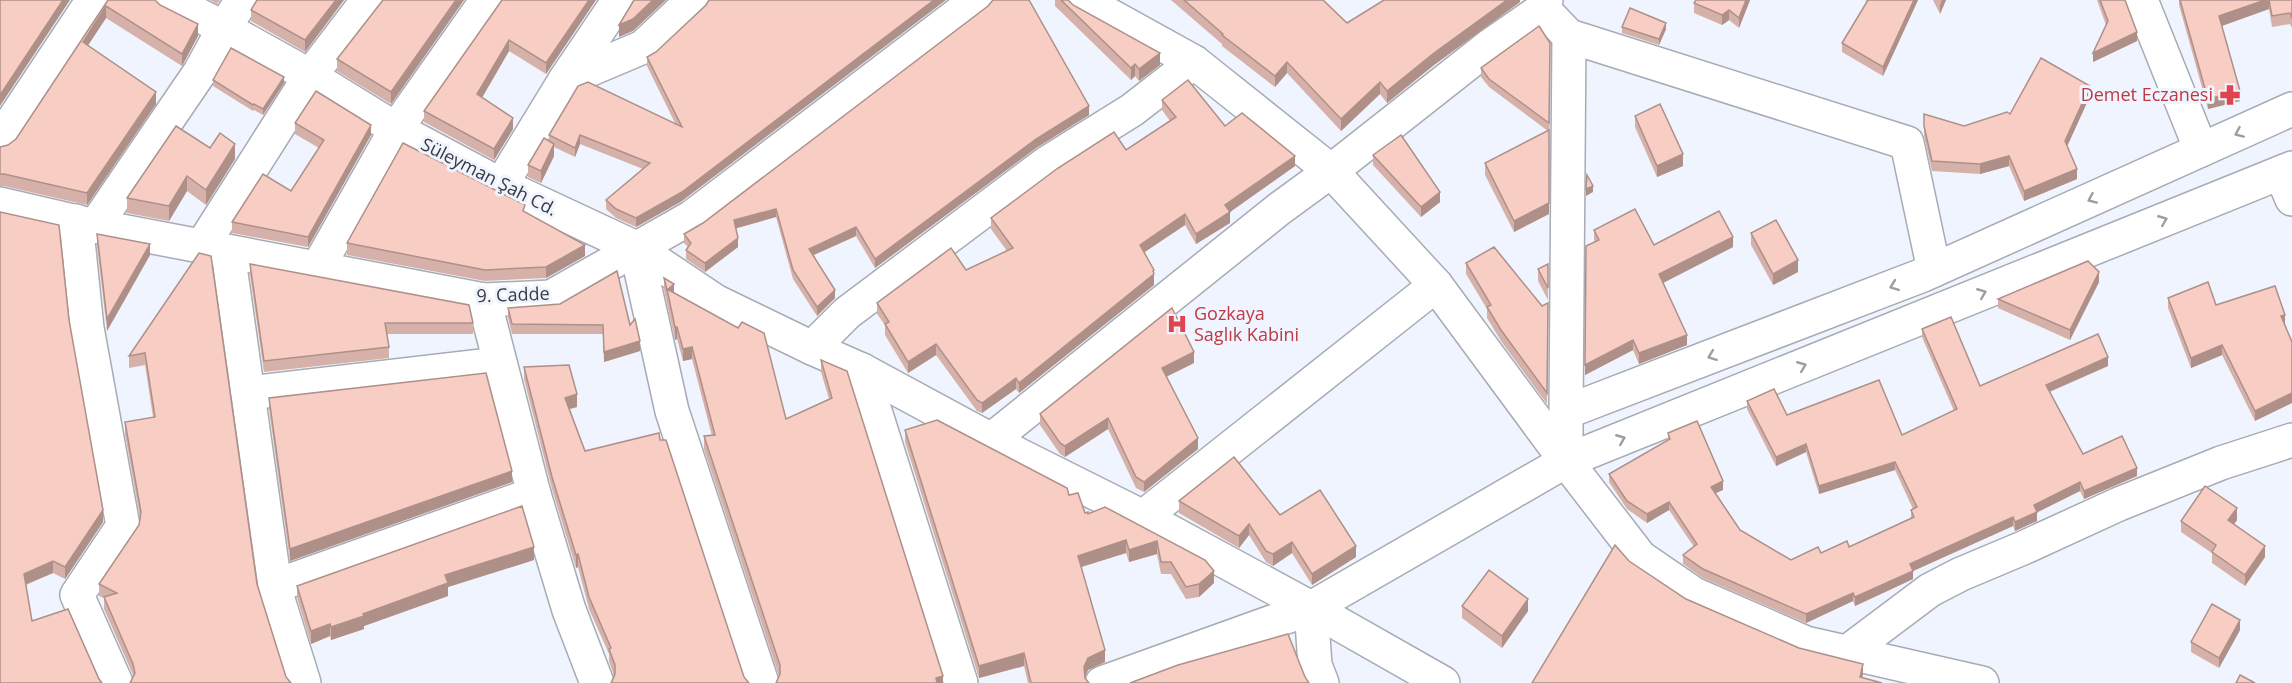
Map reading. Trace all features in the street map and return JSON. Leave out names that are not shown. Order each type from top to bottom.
[{"type":"street","points":[[0,140],[93,0]]},
{"type":"street","name":"Süleyman Şah Cd.","points":[[169,0],[224,28],[310,76],[396,129],[501,185],[636,248],[715,301],[862,370],[990,440],[1143,517],[1443,683]]},
{"type":"street","points":[[116,683],[77,595],[123,526],[87,327],[86,224],[200,72],[242,0]]},
{"type":"street","points":[[304,683],[275,586],[248,393],[215,249],[310,76],[368,0]]},
{"type":"street","points":[[317,269],[396,129],[487,0]]},
{"type":"street","points":[[501,185],[565,80],[620,0]]},
{"type":"street","points":[[565,80],[643,47],[693,0]]},
{"type":"street","name":"9. Cadde","points":[[0,204],[86,224],[484,300],[551,297],[692,217],[977,0]]},
{"type":"street","points":[[1082,0],[1194,62],[1331,171],[1436,285],[1640,557],[1694,594],[1806,643],[1846,654],[1982,683]]},
{"type":"street","points":[[2141,0],[2200,150]]},
{"type":"street","points":[[990,440],[1278,209],[1331,171],[1545,5],[1569,36],[1907,143],[1935,270]]},
{"type":"street","points":[[1566,461],[1569,36]]},
{"type":"street","points":[[812,348],[848,313],[1047,163],[1132,110],[1194,62]]},
{"type":"street","points":[[1566,412],[1935,270],[2292,110]]},
{"type":"street","points":[[1102,683],[1175,671],[1311,608],[1566,461],[2288,180]]},
{"type":"street","points":[[636,248],[672,411],[762,683]]},
{"type":"street","points":[[1143,517],[1436,285]]},
{"type":"street","points":[[484,300],[534,494],[569,610],[597,683]]},
{"type":"street","points":[[248,393],[499,364]]},
{"type":"street","points":[[862,370],[961,683]]},
{"type":"street","points":[[1846,654],[1930,590],[1961,574],[2129,500],[2221,463],[2292,440]]},
{"type":"street","points":[[275,586],[534,494]]},
{"type":"street","points":[[1311,608],[1315,665],[1322,683]]},
{"type":"building","points":[[0,0],[63,0],[0,95]]},
{"type":"building","points":[[108,0],[155,0],[160,5],[198,24],[182,54],[106,6],[83,42],[156,92],[87,193],[0,174],[0,147],[16,139]]},
{"type":"building","points":[[257,0],[336,0],[305,40],[251,10]]},
{"type":"building","points":[[383,0],[456,0],[391,92],[337,59]]},
{"type":"building","points":[[502,0],[589,0],[546,63],[509,40],[477,94],[513,118],[494,149],[424,111]]},
{"type":"building","points":[[634,0],[653,0],[633,19],[619,25]]},
{"type":"building","points":[[709,0],[934,0],[682,192],[636,218],[616,209],[606,200],[650,163],[580,135],[575,148],[549,135],[578,86],[588,82],[682,127],[647,57],[656,52]]},
{"type":"building","points":[[993,0],[1029,0],[1089,106],[1036,139],[875,259],[856,227],[809,249],[835,290],[817,307],[793,270],[776,209],[734,220],[738,238],[705,263],[686,250],[691,243],[684,234],[703,223]]},
{"type":"building","points":[[1061,0],[1068,0],[1073,5],[1160,53],[1139,69],[1135,64],[1131,68]]},
{"type":"building","points":[[1184,0],[1323,0],[1347,23],[1384,0],[1507,0],[1434,53],[1387,91],[1380,82],[1341,119],[1287,62],[1275,76],[1222,35]]},
{"type":"building","points":[[1696,0],[1746,0],[1739,18],[1729,10],[1722,15],[1694,3]]},
{"type":"building","points":[[1868,0],[1914,0],[1883,67],[1842,43]]},
{"type":"building","points":[[2100,0],[2125,0],[2137,32],[2093,53],[2108,21]]},
{"type":"building","points":[[2180,0],[2265,0],[2219,16],[2240,91],[2208,99]]},
{"type":"building","points":[[2269,0],[2292,0],[2292,18],[2290,13],[2272,16]]},
{"type":"building","points":[[1630,8],[1666,23],[1659,39],[1622,27]]},
{"type":"building","points":[[1539,26],[1550,43],[1549,123],[1489,79],[1481,68]]},
{"type":"building","points":[[231,48],[284,77],[263,109],[213,80]]},
{"type":"building","points":[[2041,58],[2090,86],[2065,141],[2077,169],[2024,191],[2009,156],[1980,164],[1932,161],[1924,126],[1924,114],[1964,126],[2007,112],[2010,114]]},
{"type":"building","points":[[1188,80],[1225,126],[1242,113],[1295,156],[1225,205],[1230,212],[1196,234],[1185,214],[1140,245],[1154,274],[1019,383],[1016,378],[982,403],[977,400],[936,344],[908,362],[885,324],[889,322],[877,303],[951,248],[966,270],[1013,248],[991,218],[1058,168],[1114,132],[1126,150],[1176,117],[1162,100]]},
{"type":"building","points":[[316,91],[371,125],[308,237],[232,222],[263,174],[291,191],[324,140],[295,123]]},
{"type":"building","points":[[1660,104],[1683,154],[1657,166],[1635,116]]},
{"type":"building","points":[[176,126],[210,148],[220,133],[235,144],[206,190],[187,176],[169,206],[127,198]]},
{"type":"building","points":[[1549,130],[1549,203],[1514,221],[1485,163]]},
{"type":"building","points":[[1401,135],[1440,192],[1421,207],[1373,155]]},
{"type":"building","points":[[544,138],[554,144],[541,171],[528,165]]},
{"type":"building","points":[[403,143],[525,205],[523,211],[585,245],[546,267],[485,270],[347,243]]},
{"type":"building","points":[[1587,175],[1593,186],[1586,189]]},
{"type":"building","points":[[1635,209],[1654,245],[1719,211],[1733,237],[1659,274],[1687,335],[1639,353],[1633,340],[1585,365],[1586,246],[1599,240],[1594,230]]},
{"type":"building","points":[[0,212],[59,225],[69,320],[103,510],[65,567],[53,561],[24,574],[32,621],[68,609],[102,683],[0,683]]},
{"type":"building","points":[[1776,220],[1798,260],[1773,274],[1751,233]]},
{"type":"building","points":[[97,234],[150,244],[107,319]]},
{"type":"building","points":[[1494,247],[1542,306],[1548,303],[1547,393],[1501,330],[1487,307],[1491,305],[1466,263]]},
{"type":"building","points":[[199,253],[211,256],[257,584],[286,677],[291,683],[130,683],[135,673],[133,664],[104,597],[117,593],[99,584],[139,525],[141,512],[125,422],[155,417],[145,353],[129,356]]},
{"type":"building","points":[[2088,261],[2099,272],[2070,330],[1998,299]]},
{"type":"building","points":[[250,264],[469,305],[473,323],[385,323],[389,347],[264,361]]},
{"type":"building","points":[[1548,264],[1548,288],[1538,269]]},
{"type":"building","points":[[617,271],[630,325],[635,319],[640,341],[604,352],[603,325],[512,324],[508,308],[560,304]]},
{"type":"building","points":[[664,278],[674,284],[667,290]]},
{"type":"building","points":[[2208,282],[2216,305],[2275,286],[2285,315],[2281,316],[2292,342],[2292,393],[2255,411],[2222,345],[2191,358],[2168,298]]},
{"type":"building","points":[[667,289],[738,328],[742,322],[764,333],[786,419],[832,398],[821,360],[847,371],[943,676],[936,678],[937,683],[776,683],[780,674],[780,665],[704,436],[715,435],[692,347],[683,349],[677,327],[675,327]]},
{"type":"building","points":[[1172,308],[1194,352],[1162,368],[1198,438],[1144,482],[1136,477],[1108,418],[1065,446],[1060,443],[1040,414]]},
{"type":"building","points":[[1951,317],[1980,386],[2098,334],[2108,357],[2046,385],[2083,454],[2122,436],[2137,468],[2084,491],[2080,482],[2034,505],[2037,512],[2015,522],[2013,517],[1910,564],[1913,571],[1855,597],[1853,593],[1806,614],[1703,569],[1683,555],[1697,544],[1669,502],[1647,514],[1627,501],[1609,474],[1670,439],[1668,433],[1697,421],[1723,481],[1711,487],[1740,530],[1791,560],[1818,547],[1821,553],[1847,541],[1849,547],[1914,517],[1911,510],[1917,507],[1895,462],[1819,486],[1806,444],[1776,457],[1747,401],[1774,389],[1787,415],[1879,380],[1902,435],[1957,409],[1922,329]]},
{"type":"building","points":[[569,365],[577,394],[565,398],[585,451],[659,433],[660,440],[666,440],[744,677],[749,683],[611,683],[615,674],[615,665],[609,649],[611,648],[589,597],[578,554],[576,555],[552,477],[524,367]]},
{"type":"building","points":[[486,373],[512,471],[290,549],[269,398]]},
{"type":"building","points":[[937,420],[1067,488],[1069,495],[1078,493],[1085,513],[1088,512],[1088,514],[1105,507],[1205,560],[1214,571],[1199,584],[1186,587],[1171,562],[1161,562],[1157,541],[1129,550],[1126,540],[1078,556],[1105,650],[1088,658],[1084,667],[1085,678],[1089,683],[1031,683],[1024,653],[979,666],[905,430]]},
{"type":"building","points":[[1234,457],[1280,515],[1320,490],[1356,546],[1312,574],[1292,542],[1273,554],[1266,551],[1249,524],[1239,536],[1179,501]]},
{"type":"building","points":[[2205,486],[2237,508],[2228,520],[2265,546],[2245,575],[2212,552],[2216,545],[2181,521]]},
{"type":"building","points":[[522,506],[534,547],[445,575],[448,583],[363,614],[364,616],[311,631],[297,586]]},
{"type":"building","points":[[1615,545],[1629,561],[1686,599],[1799,648],[1863,664],[1860,677],[1882,683],[1532,683]]},
{"type":"building","points":[[1489,570],[1528,599],[1502,636],[1462,606]]},
{"type":"building","points":[[2212,604],[2240,620],[2219,658],[2191,642]]},
{"type":"building","points":[[1288,634],[1309,683],[1130,683],[1178,665]]},
{"type":"building","points":[[2240,675],[2255,683],[2236,683]]},
{"type":"place","name":"Demet Eczanesi","points":[[2230,95]]},
{"type":"place","name":"Gozkaya Saglık Kabini","points":[[1177,324]]}]
